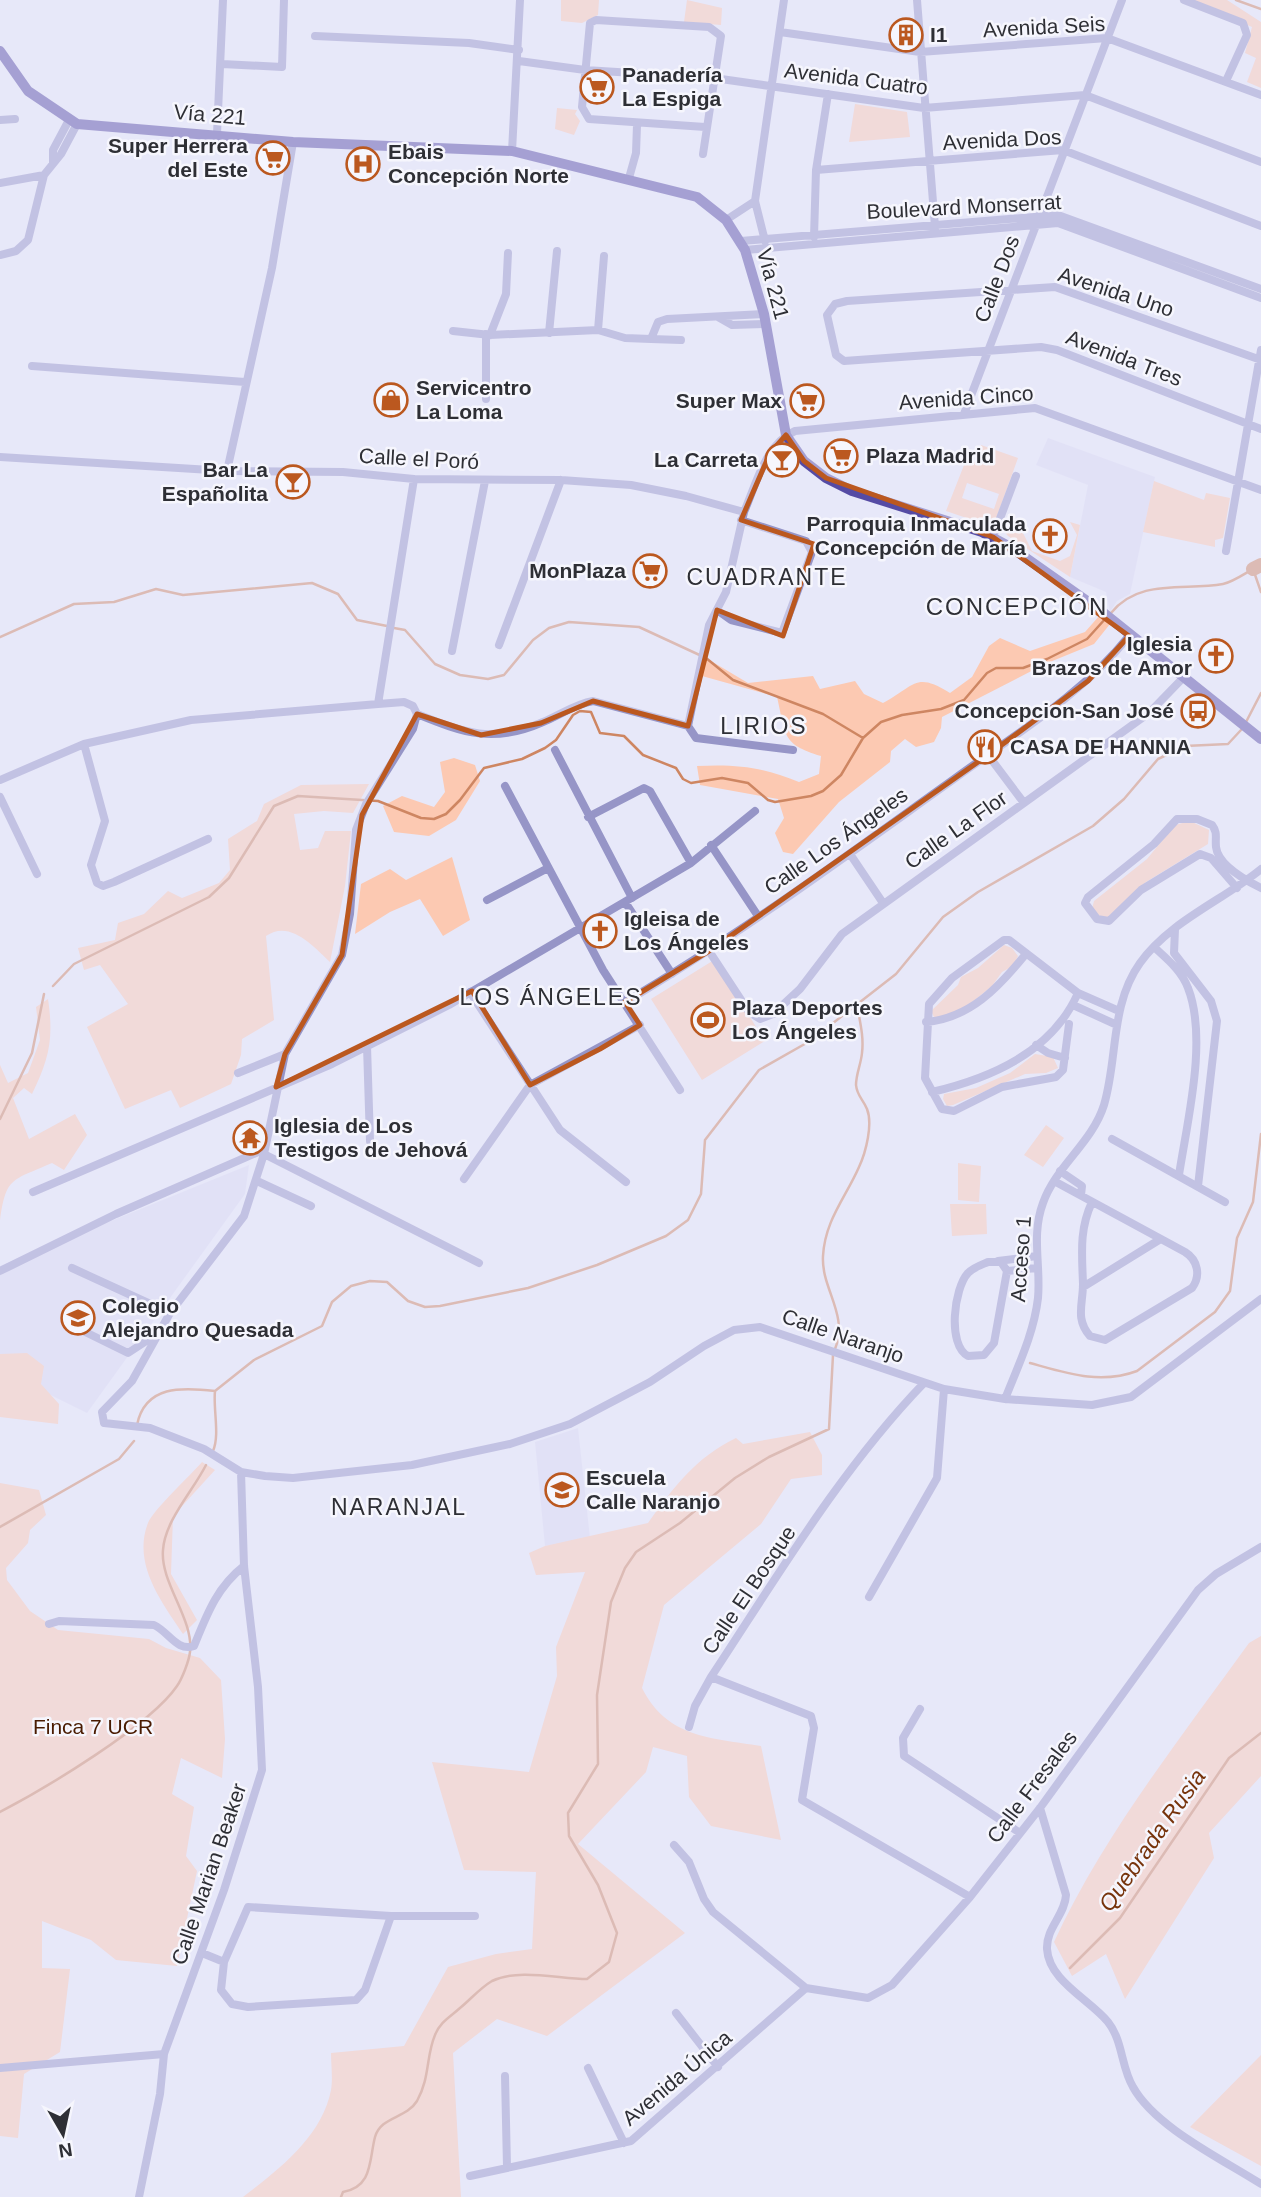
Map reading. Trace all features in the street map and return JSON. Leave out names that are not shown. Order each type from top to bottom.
[{"type":"main road","points":[[0,51],[28,91],[73,122]]},
{"type":"main road","name":"Vía 221","points":[[73,122],[293,142],[512,151],[697,197],[726,220],[743,246],[765,319],[786,435],[804,461],[839,485],[993,537],[1100,610],[1182,679],[1261,739]]},
{"type":"street","points":[[216,134],[222,64],[223,0]]},
{"type":"street","points":[[222,64],[282,67],[284,0]]},
{"type":"street","points":[[512,151],[519,61],[520,0]]},
{"type":"street","points":[[765,243],[755,201],[784,0]]},
{"type":"street","points":[[917,0],[935,229]]},
{"type":"street","name":"Calle Dos","points":[[964,414],[1122,0]]},
{"type":"street","points":[[1184,0],[1243,23],[1246,28],[1247,35],[1226,81]]},
{"type":"street","points":[[703,154],[705,127],[722,36],[709,27],[596,20],[590,23],[582,107],[585,115],[593,121],[705,127]]},
{"type":"street","name":"Avenida Seis","points":[[779,32],[920,52],[1107,38],[1261,94]]},
{"type":"street","points":[[315,36],[469,43],[519,50]]},
{"type":"street","name":"Avenida Cuatro","points":[[519,61],[585,70],[713,78],[924,108],[1085,95],[1261,162]]},
{"type":"street","points":[[815,243],[813,233],[816,170],[828,94]]},
{"type":"street","points":[[0,120],[15,119]]},
{"type":"street","points":[[0,255],[16,251],[28,240],[44,175],[61,154],[73,122]]},
{"type":"street","points":[[629,178],[636,153],[637,125]]},
{"type":"street","points":[[227,471],[272,268],[293,142]]},
{"type":"street","name":"Avenida Dos","points":[[816,170],[1063,150],[1261,226]]},
{"type":"street","points":[[0,183],[44,175]]},
{"type":"street","points":[[726,220],[755,201]]},
{"type":"street","name":"Boulevard Monserrat","points":[[765,243],[815,243],[1069,217],[1261,289]]},
{"type":"street","name":"Boulevard Monserrat","points":[[1039,220],[1068,225],[1261,298]]},
{"type":"street","name":"Boulevard Monserrat","points":[[743,246],[813,233],[935,229]]},
{"type":"street","points":[[548,333],[557,251]]},
{"type":"street","points":[[486,399],[488,334],[506,294],[508,253]]},
{"type":"street","points":[[598,330],[604,256]]},
{"type":"street","name":"Avenida Uno","points":[[844,361],[836,355],[827,320],[831,307],[847,301],[1055,287],[1260,357]]},
{"type":"street","points":[[651,339],[654,327],[662,320],[718,317],[732,326],[765,319]]},
{"type":"street","points":[[453,331],[488,334],[598,330],[625,338],[681,340]]},
{"type":"street","name":"Avenida Tres","points":[[844,361],[1041,347],[1057,350],[1261,429]]},
{"type":"street","points":[[1226,551],[1260,357]]},
{"type":"street","points":[[32,366],[245,382]]},
{"type":"street","name":"Avenida Cinco","points":[[786,435],[805,429],[1035,408],[1261,491]]},
{"type":"street","points":[[688,726],[709,625],[726,592],[743,516],[770,453],[786,435]]},
{"type":"street","name":"Calle el Poró","points":[[0,457],[227,471],[343,472],[414,479],[561,480],[631,485],[743,516],[806,541],[812,552],[782,633],[732,620],[717,610]]},
{"type":"street","points":[[993,537],[1016,475]]},
{"type":"street","points":[[378,704],[394,619],[414,479]]},
{"type":"street","points":[[499,645],[561,480]]},
{"type":"street","points":[[452,651],[485,481]]},
{"type":"street","name":"Calle Los Ángeles","points":[[625,1002],[709,950],[988,755],[1088,681],[1129,636]]},
{"type":"street","name":"Calle La Flor","points":[[709,950],[749,1012],[760,1020],[773,1014],[800,989],[842,934],[1149,713],[1182,679]]},
{"type":"street","points":[[0,780],[84,744],[191,720],[404,702],[413,706],[417,714],[460,732],[481,736],[541,723],[581,703],[593,701],[688,726],[696,738],[793,750]]},
{"type":"street","points":[[241,1472],[204,1450],[175,1437],[150,1428],[109,1424],[101,1420],[102,1412],[132,1381],[170,1313],[244,1216],[265,1152],[276,1087],[285,1054],[342,955],[349,914],[356,830],[372,793],[413,729],[417,714]]},
{"type":"street","points":[[84,744],[105,821],[90,865],[97,883],[103,886],[114,882],[208,839]]},
{"type":"street","points":[[555,750],[628,900],[672,974]]},
{"type":"street","points":[[988,755],[1024,803]]},
{"type":"street","points":[[505,786],[580,927],[680,1090]]},
{"type":"street","points":[[588,817],[644,788],[650,791],[691,863]]},
{"type":"street","points":[[0,797],[37,874]]},
{"type":"street","points":[[33,1192],[367,1046],[470,992],[691,863],[755,811]]},
{"type":"street","points":[[1237,888],[1211,858],[1200,853],[1141,890],[1109,921],[1097,919],[1086,903],[1088,897],[1154,844],[1177,818],[1196,819],[1212,825],[1217,835],[1217,851],[1246,881],[1261,888]]},
{"type":"street","points":[[711,845],[758,916]]},
{"type":"street","points":[[850,853],[883,902]]},
{"type":"street","points":[[487,900],[548,868]]},
{"type":"street","name":"Acceso 1","points":[[1005,1399],[1034,1317],[1039,1215],[1060,1171],[1094,1130],[1110,1074],[1119,1011],[1129,982],[1154,947],[1175,927],[1237,888],[1261,869]]},
{"type":"street","points":[[1175,927],[1174,953],[1215,1011],[1213,1057],[1198,1186]]},
{"type":"street","points":[[1069,1024],[1063,1070],[1056,1077],[1002,1087],[954,1111],[942,1109],[932,1092],[924,1070],[929,1004],[935,995],[990,948],[1009,940],[1025,955],[1078,993],[1119,1011]]},
{"type":"street","points":[[1154,947],[1174,965],[1188,986],[1195,1026],[1180,1175]]},
{"type":"street","points":[[926,1022],[964,1013],[998,985],[1025,955]]},
{"type":"street","points":[[1188,986],[1196,981]]},
{"type":"street","points":[[470,992],[560,1130],[626,1182]]},
{"type":"street","points":[[932,1092],[976,1082],[996,1073],[1036,1045],[1073,1005],[1078,993]]},
{"type":"street","points":[[1073,1005],[1117,1026]]},
{"type":"street","points":[[464,1178],[530,1086],[640,1025]]},
{"type":"street","points":[[1036,1045],[1048,1053],[1065,1058]]},
{"type":"street","points":[[367,1046],[370,1141]]},
{"type":"street","points":[[238,1073],[285,1054]]},
{"type":"street","points":[[1194,1055],[1213,1057]]},
{"type":"street","points":[[1187,1118],[1205,1122]]},
{"type":"street","points":[[1112,1139],[1225,1202]]},
{"type":"street","points":[[0,1271],[116,1213],[265,1152],[479,1263]]},
{"type":"street","points":[[1060,1171],[1082,1186],[1081,1195]]},
{"type":"street","points":[[257,1181],[311,1206]]},
{"type":"street","points":[[1054,1181],[1192,1256],[1197,1269],[1195,1283],[1111,1338],[1096,1339],[1084,1330],[1080,1315],[1083,1287],[1080,1243],[1092,1202]]},
{"type":"street","points":[[1083,1287],[1159,1240]]},
{"type":"street","points":[[994,1261],[1001,1262],[1007,1271],[992,1350],[984,1356],[968,1356],[956,1346],[954,1336],[959,1291],[968,1273],[994,1261],[1037,1256]]},
{"type":"street","points":[[72,1268],[170,1313]]},
{"type":"street","points":[[1007,1271],[1037,1268]]},
{"type":"street","name":"Calle Naranjo","points":[[241,1472],[293,1478],[412,1465],[510,1444],[570,1424],[650,1382],[704,1346],[734,1330],[749,1327],[771,1329],[944,1389],[1005,1399],[1093,1405],[1131,1397],[1261,1299]]},
{"type":"street","points":[[71,1325],[128,1353],[160,1332]]},
{"type":"street","name":"Calle El Bosque","points":[[924,1382],[882,1429],[850,1472],[711,1677],[811,1716],[814,1728],[802,1800],[970,1896]]},
{"type":"street","points":[[869,1597],[937,1478],[944,1389]]},
{"type":"street","name":"Calle Marian Beaker","points":[[139,2197],[164,2054],[202,1953],[262,1770],[258,1687],[244,1566],[241,1472]]},
{"type":"street","name":"Calle Fresales","points":[[806,1988],[857,1998],[878,1994],[892,1985],[970,1896],[1040,1808],[1198,1590],[1216,1574],[1261,1547]]},
{"type":"street","points":[[49,1624],[59,1621],[154,1625],[165,1630],[179,1646],[190,1648],[194,1646],[206,1614],[226,1581],[244,1566]]},
{"type":"street","points":[[689,1727],[695,1706],[711,1677]]},
{"type":"street","points":[[920,1709],[903,1738],[904,1756],[1020,1833]]},
{"type":"street","points":[[1040,1808],[1066,1895],[1065,1906],[1050,1931],[1047,1947],[1051,1965],[1109,2024],[1129,2079],[1139,2096],[1163,2121],[1261,2184]]},
{"type":"street","points":[[674,1845],[689,1862],[704,1899],[713,1912],[806,1988]]},
{"type":"street","points":[[391,1916],[365,1990],[356,2000],[248,2007],[226,2000],[220,1985],[224,1962],[248,1907],[391,1916],[475,1916]]},
{"type":"street","points":[[202,1953],[224,1962]]},
{"type":"street","name":"Avenida Única","points":[[470,2176],[624,2143],[637,2137],[806,1988]]},
{"type":"street","points":[[676,2013],[718,2067]]},
{"type":"street","points":[[0,2068],[164,2054]]},
{"type":"street","points":[[588,2068],[624,2143]]},
{"type":"street","points":[[505,2076],[507,2167]]},
{"type":"highlighted area","points":[[786,435],[804,461],[826,478],[993,537],[1129,636],[1088,681],[988,755],[709,951],[625,1002],[640,1025],[600,1049],[530,1085],[472,991],[276,1087],[285,1054],[342,955],[362,815],[417,714],[481,735],[541,723],[593,701],[688,726],[717,610],[783,636],[814,544],[741,520],[770,453]]},
{"type":"shaded area","points":[[1048,438],[1155,477],[1130,594],[1117,601],[1110,612],[1106,592],[1070,577],[1088,485],[1036,465]]},
{"type":"shaded area","name":"Colegio Alejandro Quesada","points":[[249,1165],[245,1194],[87,1413],[0,1370],[0,1266]]},
{"type":"shaded area","name":"Escuela Calle Naranjo","points":[[578,1428],[590,1538],[545,1546],[535,1442]]},
{"type":"green space","points":[[561,0],[599,0],[598,15],[582,23],[561,21]]},
{"type":"green space","points":[[687,0],[722,8],[721,25],[684,22]]},
{"type":"green space","points":[[1191,0],[1227,0],[1261,22],[1261,88],[1247,82],[1256,58],[1245,53],[1252,27]]},
{"type":"green space","points":[[855,104],[907,112],[910,137],[849,142]]},
{"type":"green space","points":[[557,108],[577,110],[575,114],[580,121],[574,135],[555,129]]},
{"type":"green space","points":[[981,445],[1018,458],[993,527],[946,511],[966,460],[974,463]],"holes":[[[967,483],[999,494],[994,509],[962,498]]]},
{"type":"green space","points":[[1154,481],[1204,500],[1206,493],[1230,498],[1223,538],[1215,540],[1215,547],[1143,532]]},
{"type":"green space","points":[[1004,521],[1022,531],[1032,551],[1060,561],[1070,556],[1077,535],[1070,522],[1080,525],[1070,577],[1008,536],[1002,529]]},
{"type":"green space","points":[[1100,615],[1110,624],[1094,644],[1045,664],[942,717],[941,728],[934,742],[916,747],[905,739],[891,751],[890,762],[839,802],[793,854],[783,852],[775,833],[784,818],[778,799],[700,785],[697,766],[750,768],[799,782],[819,774],[821,756],[799,747],[787,736],[777,697],[702,676],[706,658],[748,683],[813,676],[820,689],[855,681],[864,694],[883,703],[915,683],[929,683],[950,693],[972,677],[989,646],[1000,638],[1030,651],[1085,632]]},
{"type":"green space","points":[[454,758],[475,765],[480,781],[456,820],[429,836],[394,832],[383,806],[402,796],[434,807],[445,792],[440,762]]},
{"type":"green space","points":[[369,784],[353,813],[324,811],[294,814],[300,850],[318,848],[325,831],[351,831],[345,886],[330,962],[293,933],[275,932],[266,936],[274,1020],[242,1039],[241,1055],[231,1084],[180,1108],[171,1090],[125,1109],[87,1027],[128,1004],[100,965],[84,970],[78,948],[115,940],[118,923],[144,914],[168,891],[182,898],[219,883],[230,870],[228,839],[257,821],[264,804],[301,785]]},
{"type":"green space","points":[[1190,821],[1209,830],[1208,844],[1146,882],[1108,917],[1102,918],[1092,909],[1094,901],[1147,859],[1175,825]]},
{"type":"green space","points":[[452,857],[470,920],[443,936],[420,899],[390,912],[355,934],[361,884],[390,869],[406,880]]},
{"type":"green space","points":[[1004,945],[1012,948],[1018,956],[1013,966],[1002,972],[992,986],[965,1008],[935,1019],[931,1011],[958,985],[961,977],[978,968]]},
{"type":"green space","name":"Plaza Deportes Los Ángeles","points":[[714,960],[765,1041],[702,1080],[651,999]]},
{"type":"green space","points":[[48,999],[50,1037],[43,1070],[32,1094],[24,1088],[13,1098],[29,1139],[75,1114],[87,1135],[64,1170],[52,1163],[13,1182],[5,1195],[0,1221],[0,1065],[8,1083],[28,1073],[40,1040],[36,1007]]},
{"type":"green space","points":[[1035,1054],[1053,1057],[1058,1068],[1046,1073],[1025,1074],[953,1105],[947,1106],[943,1099],[944,1094],[976,1088],[1010,1073]]},
{"type":"green space","points":[[1046,1125],[1064,1138],[1043,1167],[1024,1155]]},
{"type":"green space","points":[[958,1163],[981,1166],[979,1202],[958,1200]]},
{"type":"green space","points":[[950,1204],[986,1204],[987,1234],[952,1236]]},
{"type":"green space","points":[[27,1353],[44,1366],[41,1384],[59,1404],[58,1424],[0,1417],[0,1354]]},
{"type":"green space","points":[[810,1432],[822,1455],[822,1475],[791,1479],[761,1524],[664,1605],[642,1688],[652,1705],[677,1726],[708,1737],[761,1746],[781,1840],[711,1826],[689,1797],[687,1756],[653,1747],[646,1772],[578,1844],[685,1933],[547,2036],[497,2019],[453,2053],[461,2197],[243,2197],[284,2164],[318,2123],[331,2090],[331,2053],[404,2046],[448,1967],[496,1954],[532,1949],[536,1872],[464,1870],[432,1762],[529,1772],[557,1676],[556,1647],[585,1572],[536,1575],[529,1553],[545,1546],[648,1523],[697,1464],[736,1438],[743,1444]]},
{"type":"green space","points":[[202,1462],[215,1470],[173,1516],[171,1574],[197,1620],[183,1634],[152,1582],[144,1553],[144,1538],[151,1517]]},
{"type":"green space","name":"Finca 7 UCR","points":[[0,1483],[39,1490],[46,1515],[30,1530],[28,1543],[6,1568],[7,1580],[30,1611],[58,1630],[149,1639],[166,1648],[200,1658],[221,1680],[225,1739],[222,1778],[181,1758],[172,1794],[194,1807],[186,1856],[197,1871],[177,1966],[116,1960],[91,1940],[42,1921],[42,1968],[70,1969],[60,2052],[24,2074],[18,2138],[0,2136]]},
{"type":"green space","points":[[1261,1636],[1261,1776],[1209,1833],[1214,1858],[1125,1999],[1106,1954],[1072,1976],[1054,1942],[1074,1902],[1119,1825],[1170,1751],[1249,1643]]},
{"type":"green space","points":[[1261,2055],[1261,2166],[1190,2127]]},
{"type":"waterway","points":[[1236,0],[1261,9]]},
{"type":"waterway","points":[[1253,569],[1261,565]]},
{"type":"waterway","points":[[1111,613],[1122,602],[1148,590],[1223,584],[1253,569],[1261,592]]},
{"type":"waterway","points":[[0,637],[74,604],[114,602],[156,589],[183,595],[312,583],[338,594],[357,620],[387,626]]},
{"type":"waterway","points":[[53,986],[74,964],[209,897],[229,878],[274,806],[298,796],[378,801],[421,818],[434,819],[446,814],[460,800],[484,768],[522,759],[545,748],[556,740],[573,715],[580,711],[591,712],[600,733],[624,736],[643,755],[676,768],[683,779],[691,783],[722,778],[748,783],[768,800],[775,802],[811,796],[823,791],[841,775],[863,738],[881,722],[902,715],[941,709],[964,700],[987,673],[996,668],[1023,668],[1047,659],[1087,639],[1106,618]]},
{"type":"waterway","points":[[394,628],[405,630],[435,664],[460,675],[488,679],[504,675],[533,640],[549,628],[569,622],[639,627],[706,658],[733,680],[823,714],[863,738]]},
{"type":"waterway","points":[[1245,724],[1261,693]]},
{"type":"waterway","points":[[213,1451],[216,1437],[215,1391],[254,1360],[322,1326],[332,1302],[351,1286],[370,1281],[387,1282],[408,1301],[425,1307],[440,1306],[528,1288],[597,1265],[666,1236],[688,1220],[701,1194],[705,1140],[759,1070],[810,1041],[896,974],[943,917],[978,892],[1093,826],[1124,799],[1158,759],[1185,746],[1228,744],[1241,730]]},
{"type":"waterway","points":[[0,1119],[32,1053],[44,994]]},
{"type":"waterway","points":[[835,1349],[839,1324],[826,1280],[823,1256],[825,1243],[832,1220],[862,1161],[869,1130],[869,1115],[856,1085],[862,1047],[857,1005]]},
{"type":"waterway","points":[[1030,1363],[1083,1376],[1123,1375],[1137,1371],[1215,1312],[1230,1291],[1237,1238],[1253,1202],[1261,1134]]},
{"type":"waterway","points":[[341,2197],[343,2192],[360,2185],[365,2178],[378,2130],[417,2101],[424,2084],[432,2043],[440,2027],[479,1991],[492,1981],[514,1975],[587,1979],[609,1962],[617,1933],[598,1885],[569,1836],[568,1813],[598,1764],[597,1695],[611,1602],[625,1568],[636,1552],[680,1523],[735,1478],[769,1457],[829,1429],[833,1355]]},
{"type":"waterway","points":[[137,1425],[141,1412],[156,1396],[178,1389],[215,1391]]},
{"type":"waterway","points":[[0,1527],[119,1459],[134,1441]]},
{"type":"waterway","points":[[0,1812],[68,1773],[121,1737],[163,1702],[179,1683],[189,1656],[190,1639],[163,1563],[163,1550],[174,1517],[206,1465]]},
{"type":"waterway","name":"Quebrada Rusia","points":[[1070,1968],[1120,1918],[1229,1758],[1261,1733]]},
{"type":"place","name":"I1","points":[[906,35]]},
{"type":"place","name":"Panadería La Espiga","points":[[597,87]]},
{"type":"place","name":"Super Herrera del Este","points":[[273,158]]},
{"type":"place","name":"Ebais Concepción Norte","points":[[363,164]]},
{"type":"place","name":"Servicentro La Loma","points":[[391,400]]},
{"type":"place","name":"Super Max","points":[[807,401]]},
{"type":"place","name":"Plaza Madrid","points":[[841,456]]},
{"type":"place","name":"La Carreta","points":[[782,460]]},
{"type":"place","name":"Bar La Españolita","points":[[293,482]]},
{"type":"place","name":"Parroquia Inmaculada Concepción de María","points":[[1050,536]]},
{"type":"place","name":"MonPlaza","points":[[650,571]]},
{"type":"place","name":"Iglesia Brazos de Amor","points":[[1216,656]]},
{"type":"place","name":"Concepcion-San José","points":[[1198,711]]},
{"type":"place","name":"CASA DE HANNIA","points":[[985,747]]},
{"type":"place","name":"Igleisa de Los Ángeles","points":[[600,931]]},
{"type":"place","name":"Plaza Deportes Los Ángeles","points":[[708,1020]]},
{"type":"place","name":"Iglesia de Los Testigos de Jehová","points":[[250,1138]]},
{"type":"place","name":"Colegio Alejandro Quesada","points":[[78,1318]]},
{"type":"place","name":"Escuela Calle Naranjo","points":[[562,1490]]},
{"type":"district","name":"CUADRANTE","points":[[767,577]]},
{"type":"district","name":"CONCEPCIÓN","points":[[1017,607]]},
{"type":"district","name":"LIRIOS","points":[[764,726]]},
{"type":"district","name":"LOS ÁNGELES","points":[[551,997]]},
{"type":"district","name":"NARANJAL","points":[[399,1507]]}]
